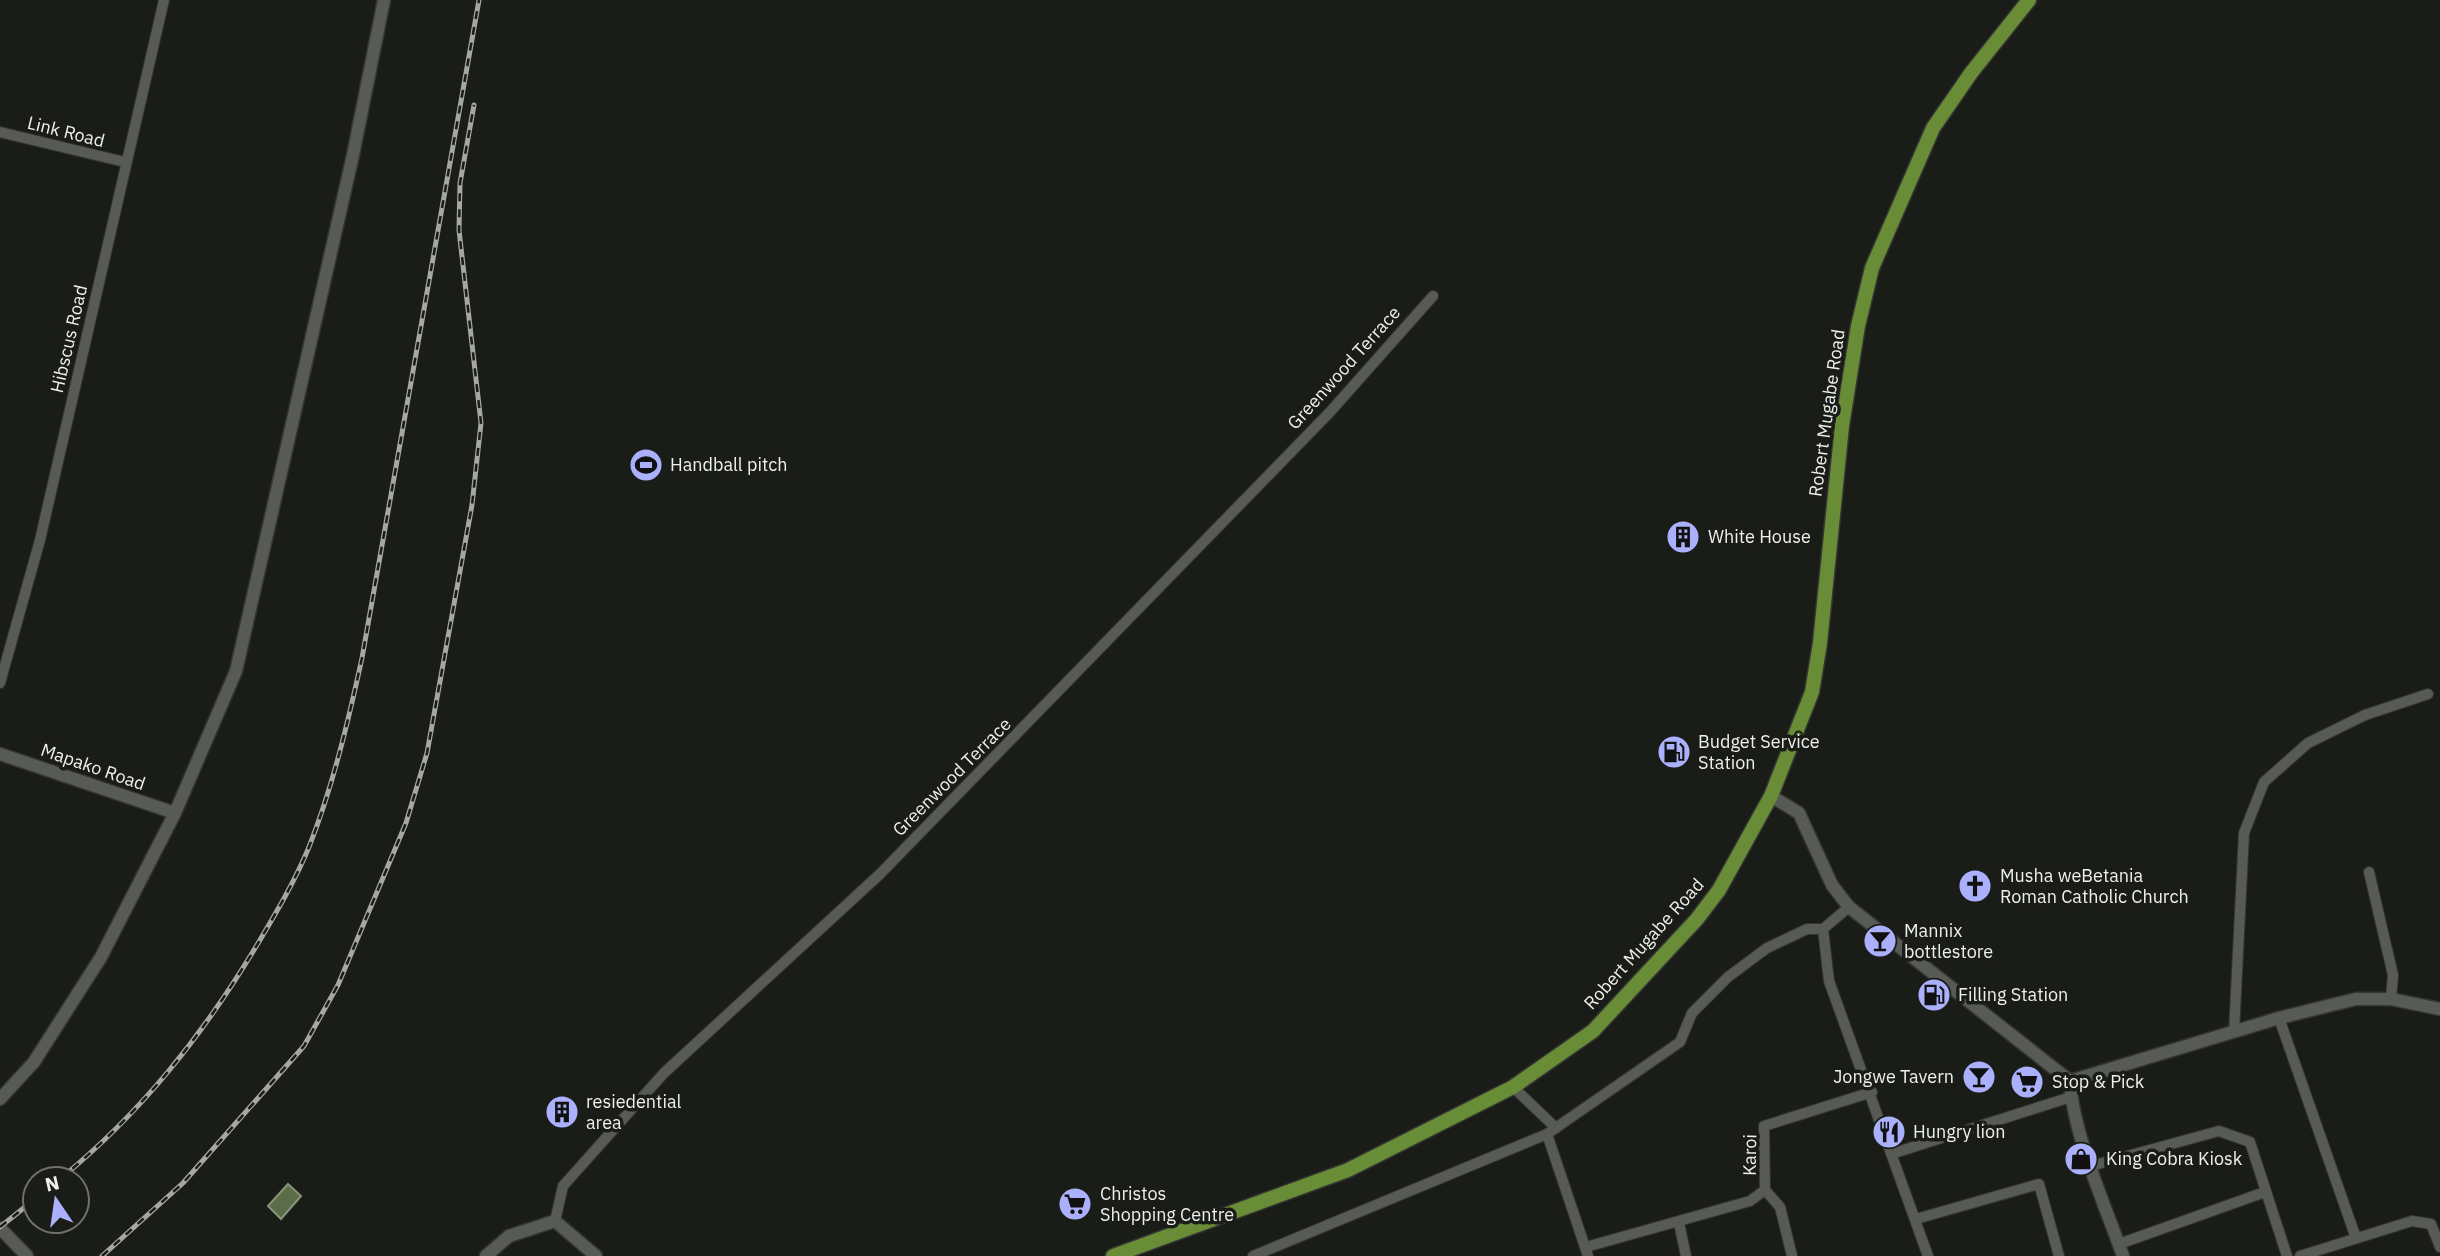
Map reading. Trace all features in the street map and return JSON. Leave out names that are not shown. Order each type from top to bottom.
[{"type":"main road","name":"Robert Mugabe Road","points":[[1118,1255],[1348,1170],[1513,1087],[1593,1031],[1697,919],[1719,890],[1771,796],[1812,692],[1820,643],[1842,426],[1872,268],[1933,128],[1971,73],[2029,0]]},
{"type":"street","name":"Hibscus Road","points":[[0,683],[40,540],[164,0]]},
{"type":"street","points":[[0,1099],[34,1062],[101,957],[176,813],[236,671],[353,155],[384,0]]},
{"type":"street","name":"Link Road","points":[[0,132],[125,162]]},
{"type":"street","name":"Greenwood Terrace","points":[[555,1221],[563,1186],[664,1073],[919,835],[1330,412],[1433,296]]},
{"type":"street","points":[[2234,1032],[2244,833],[2264,782],[2308,743],[2365,715],[2428,694]]},
{"type":"street","name":"Mapako Road","points":[[0,754],[176,813]]},
{"type":"street","points":[[1771,796],[1799,813],[1832,885],[1849,907],[2070,1081],[2071,1097],[2091,1166],[2121,1250],[2265,1192]]},
{"type":"street","points":[[2369,872],[2393,975],[2391,999]]},
{"type":"street","points":[[1253,1256],[1546,1134],[1680,1042],[1692,1013],[1747,962],[1766,948],[1807,929],[1823,929],[1849,907]]},
{"type":"street","points":[[1823,929],[1829,981],[1872,1093],[1928,1256]]},
{"type":"street","points":[[2070,1081],[2279,1018],[2356,999],[2391,999],[2440,1009]]},
{"type":"street","points":[[2279,1018],[2356,1238]]},
{"type":"street","points":[[1513,1087],[1556,1128]]},
{"type":"street","name":"Karoi","points":[[1587,1252],[1750,1201],[1765,1190],[1764,1126],[1872,1093]]},
{"type":"street","points":[[1891,1154],[2071,1097]]},
{"type":"street","points":[[2091,1166],[2219,1131],[2250,1142],[2287,1256]]},
{"type":"street","points":[[1546,1134],[1587,1252]]},
{"type":"street","points":[[1916,1219],[2039,1184],[2057,1256]]},
{"type":"street","points":[[1765,1190],[1780,1207],[1792,1256]]},
{"type":"street","points":[[486,1256],[509,1236],[555,1221],[596,1256]]},
{"type":"street","points":[[2300,1256],[2413,1221],[2431,1224],[2440,1247]]},
{"type":"street","points":[[1679,1223],[1686,1256]]},
{"type":"street","points":[[0,1228],[27,1256]]},
{"type":"shaded area","points":[[288,1184],[301,1196],[281,1219],[268,1206]]},
{"type":"railway","points":[[77,1165],[144,1100],[215,1010],[285,897],[318,824],[339,754],[362,658],[479,0]]},
{"type":"railway","points":[[102,1256],[183,1183],[304,1046],[338,985],[406,823],[427,753],[472,505],[481,423],[459,230],[460,183],[474,105]]},
{"type":"railway","points":[[0,1227],[21,1210]]},
{"type":"place","name":"Handball pitch","points":[[646,465]]},
{"type":"place","name":"White House","points":[[1683,537]]},
{"type":"place","name":"Budget Service Station","points":[[1674,752]]},
{"type":"place","name":"Musha weBetania Roman Catholic Church","points":[[1975,886]]},
{"type":"place","name":"Mannix bottlestore","points":[[1880,941]]},
{"type":"place","name":"Filling Station","points":[[1934,995]]},
{"type":"place","name":"Jongwe Tavern","points":[[1979,1077]]},
{"type":"place","name":"Stop & Pick","points":[[2027,1082]]},
{"type":"place","name":"resiedential area","points":[[562,1112]]},
{"type":"place","name":"Hungry lion","points":[[1889,1132]]},
{"type":"place","name":"King Cobra Kiosk","points":[[2081,1159]]},
{"type":"place","name":"Christos Shopping Centre","points":[[1075,1204]]}]
